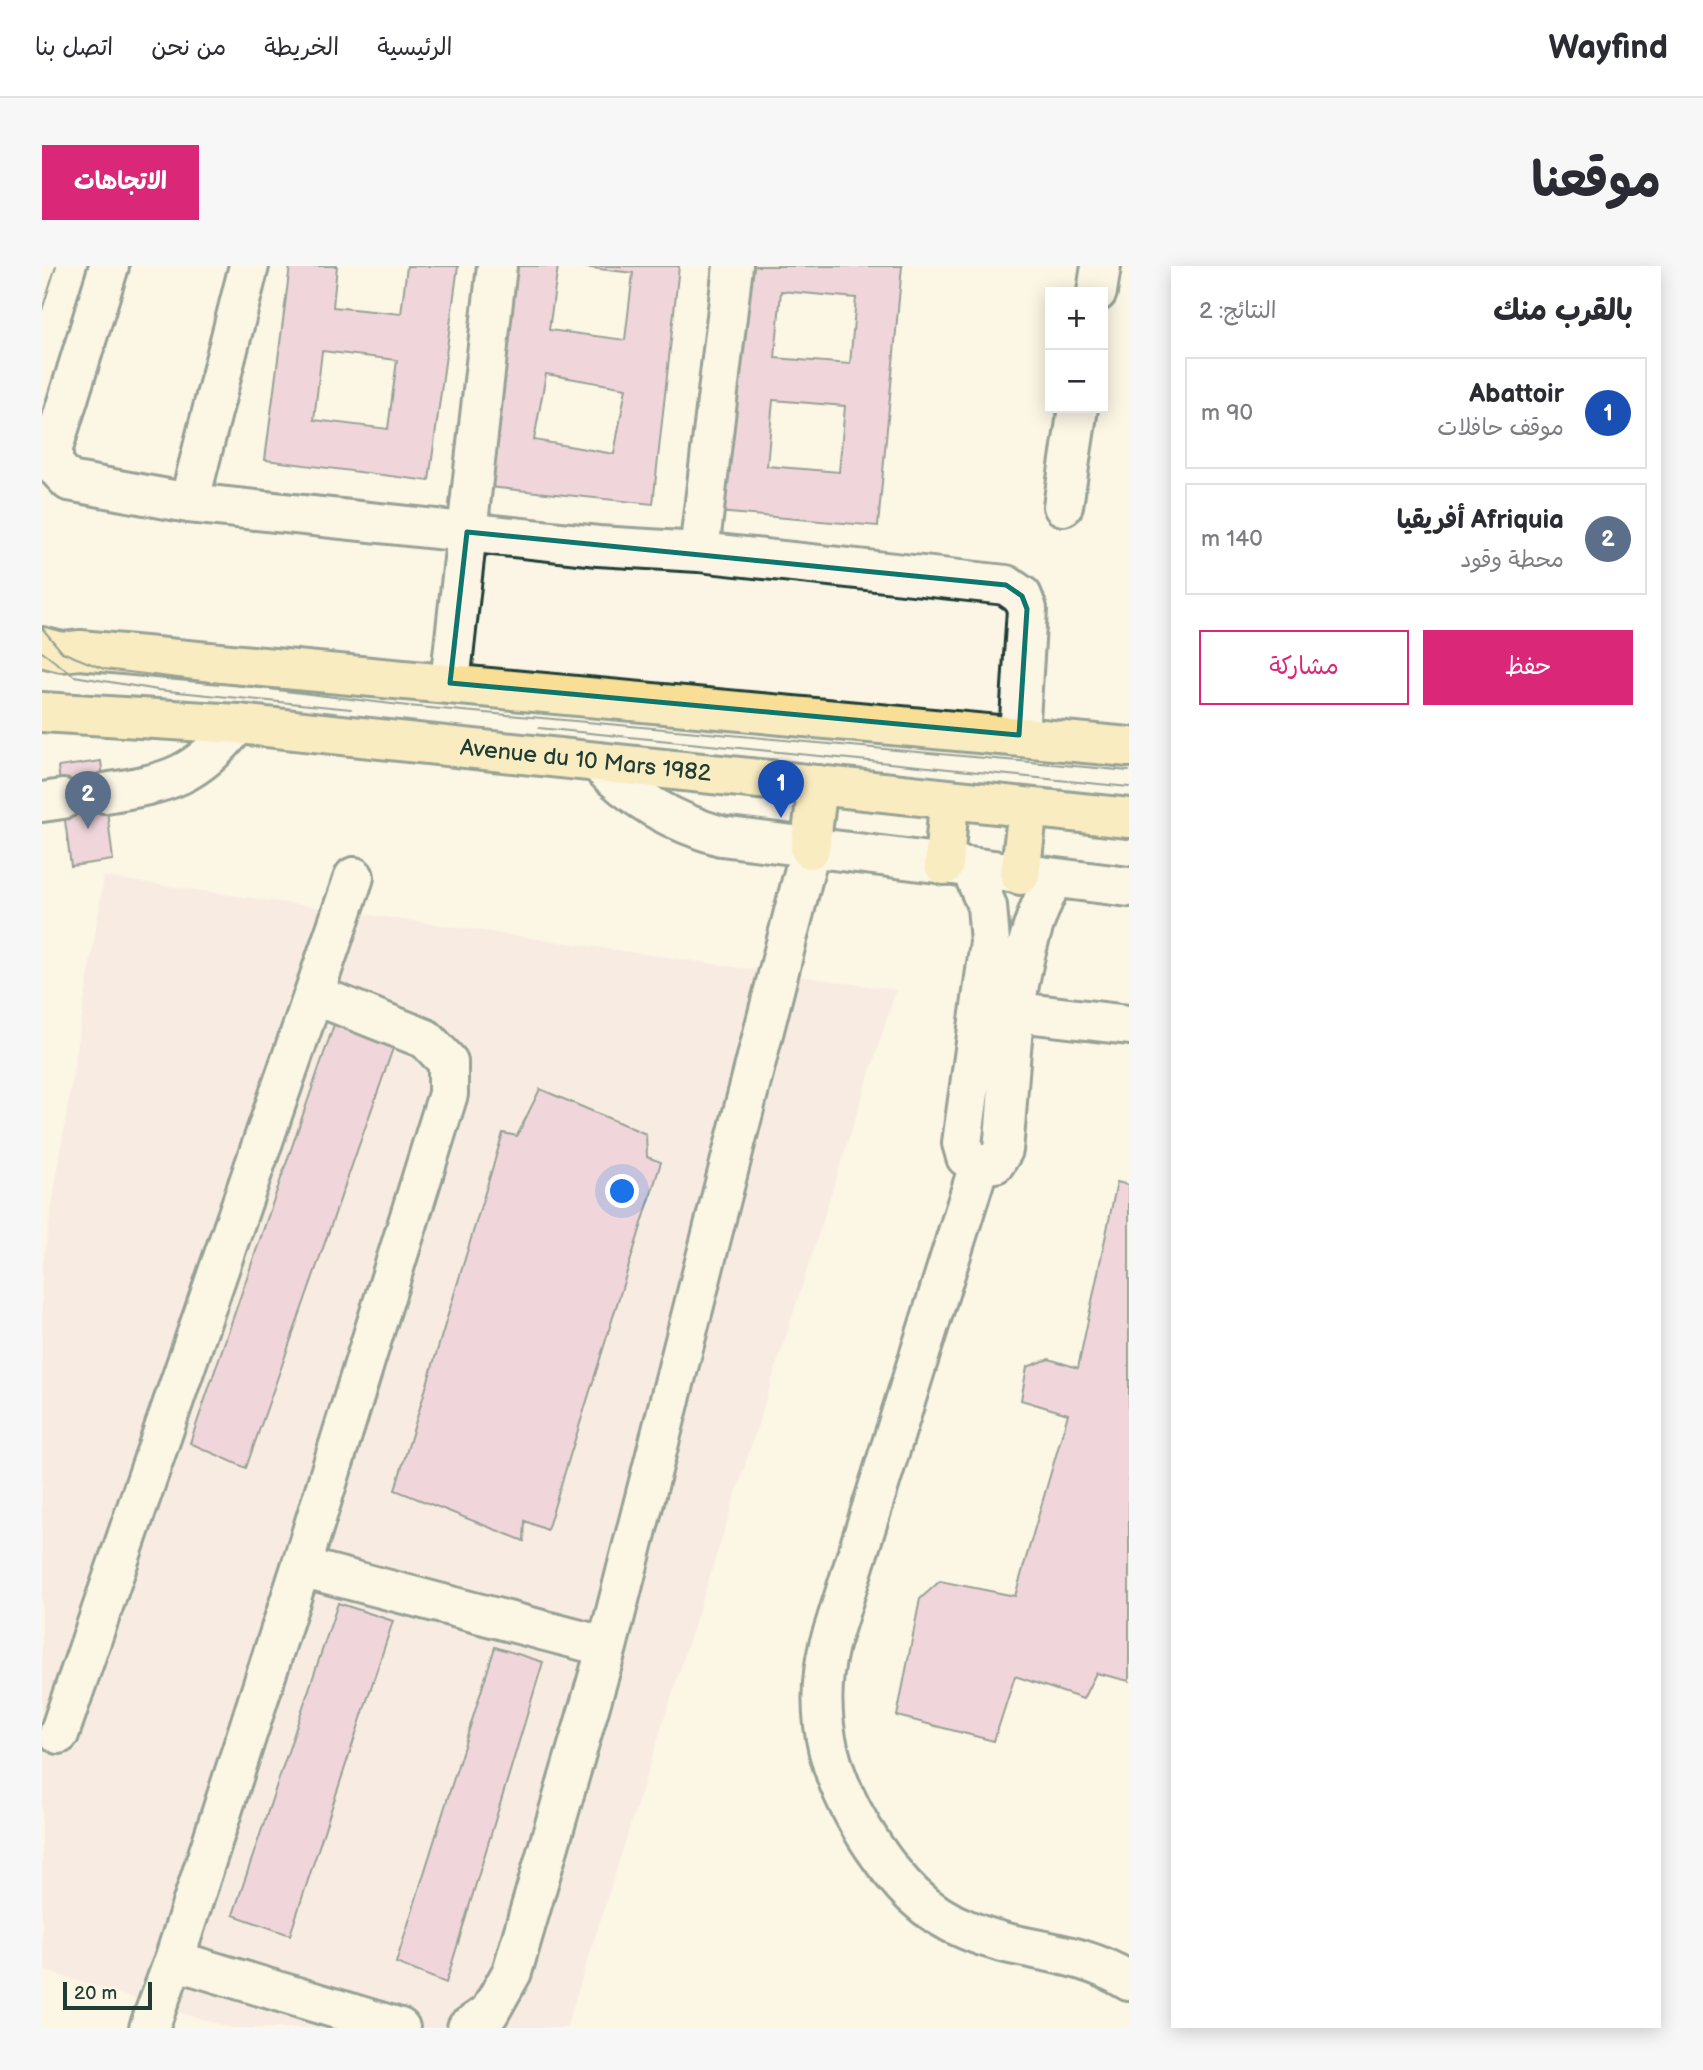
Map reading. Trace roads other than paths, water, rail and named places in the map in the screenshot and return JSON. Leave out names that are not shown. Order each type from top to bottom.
[{"type":"main road","points":[[42,647],[62,652],[80,650],[1129,747]]},
{"type":"main road","name":"Avenue du 10 Mars 1982","points":[[42,712],[238,724],[1129,818]]},
{"type":"main road","points":[[810,849],[818,785]]},
{"type":"main road","points":[[949,800],[958,867]]},
{"type":"main road","points":[[1028,808],[1037,876]]},
{"type":"street","points":[[109,266],[53,448],[53,464],[69,481],[189,503],[467,532],[699,552],[1006,585],[1022,596],[1027,609],[1020,735]]},
{"type":"street","points":[[189,503],[250,266]]},
{"type":"street","points":[[450,683],[497,266]]},
{"type":"street","points":[[699,552],[733,266]]},
{"type":"street","points":[[1098,287],[1101,266]]},
{"type":"street","points":[[1063,506],[1078,413]]},
{"type":"street","points":[[105,793],[152,786],[184,773],[213,754],[238,724]]},
{"type":"street","points":[[597,762],[650,806],[696,829],[746,842],[1129,887]]},
{"type":"street","points":[[467,2028],[489,2013],[512,1972],[607,1647],[810,849]]},
{"type":"street","points":[[958,867],[984,896],[990,926],[999,1010],[1003,1150],[995,1163],[979,1165],[829,1645],[822,1674],[823,1738],[841,1794],[855,1819],[897,1881],[925,1907],[944,1919],[987,1938],[1085,1959],[1129,1981]]},
{"type":"street","points":[[999,1010],[1026,942],[1037,876]]},
{"type":"street","points":[[59,1734],[354,877]]},
{"type":"street","points":[[149,2028],[174,1960],[301,1567],[448,1094],[448,1062],[426,1039],[315,995]]},
{"type":"street","points":[[999,1010],[1129,1025]]},
{"type":"street","points":[[301,1567],[607,1647]]},
{"type":"street","points":[[174,1960],[400,2028]]},
{"type":"tram line","points":[[42,310],[56,266]]},
{"type":"tram line","points":[[42,628],[62,652],[104,669],[408,706],[1129,771]]},
{"type":"tram line","points":[[42,652],[74,676],[158,690],[351,709]]},
{"type":"tram line","points":[[539,728],[1129,787]]},
{"type":"place","name":"Abattoir","points":[[781,818]]},
{"type":"place","name":"Afriquia أفريقيا","points":[[88,829]]}]
